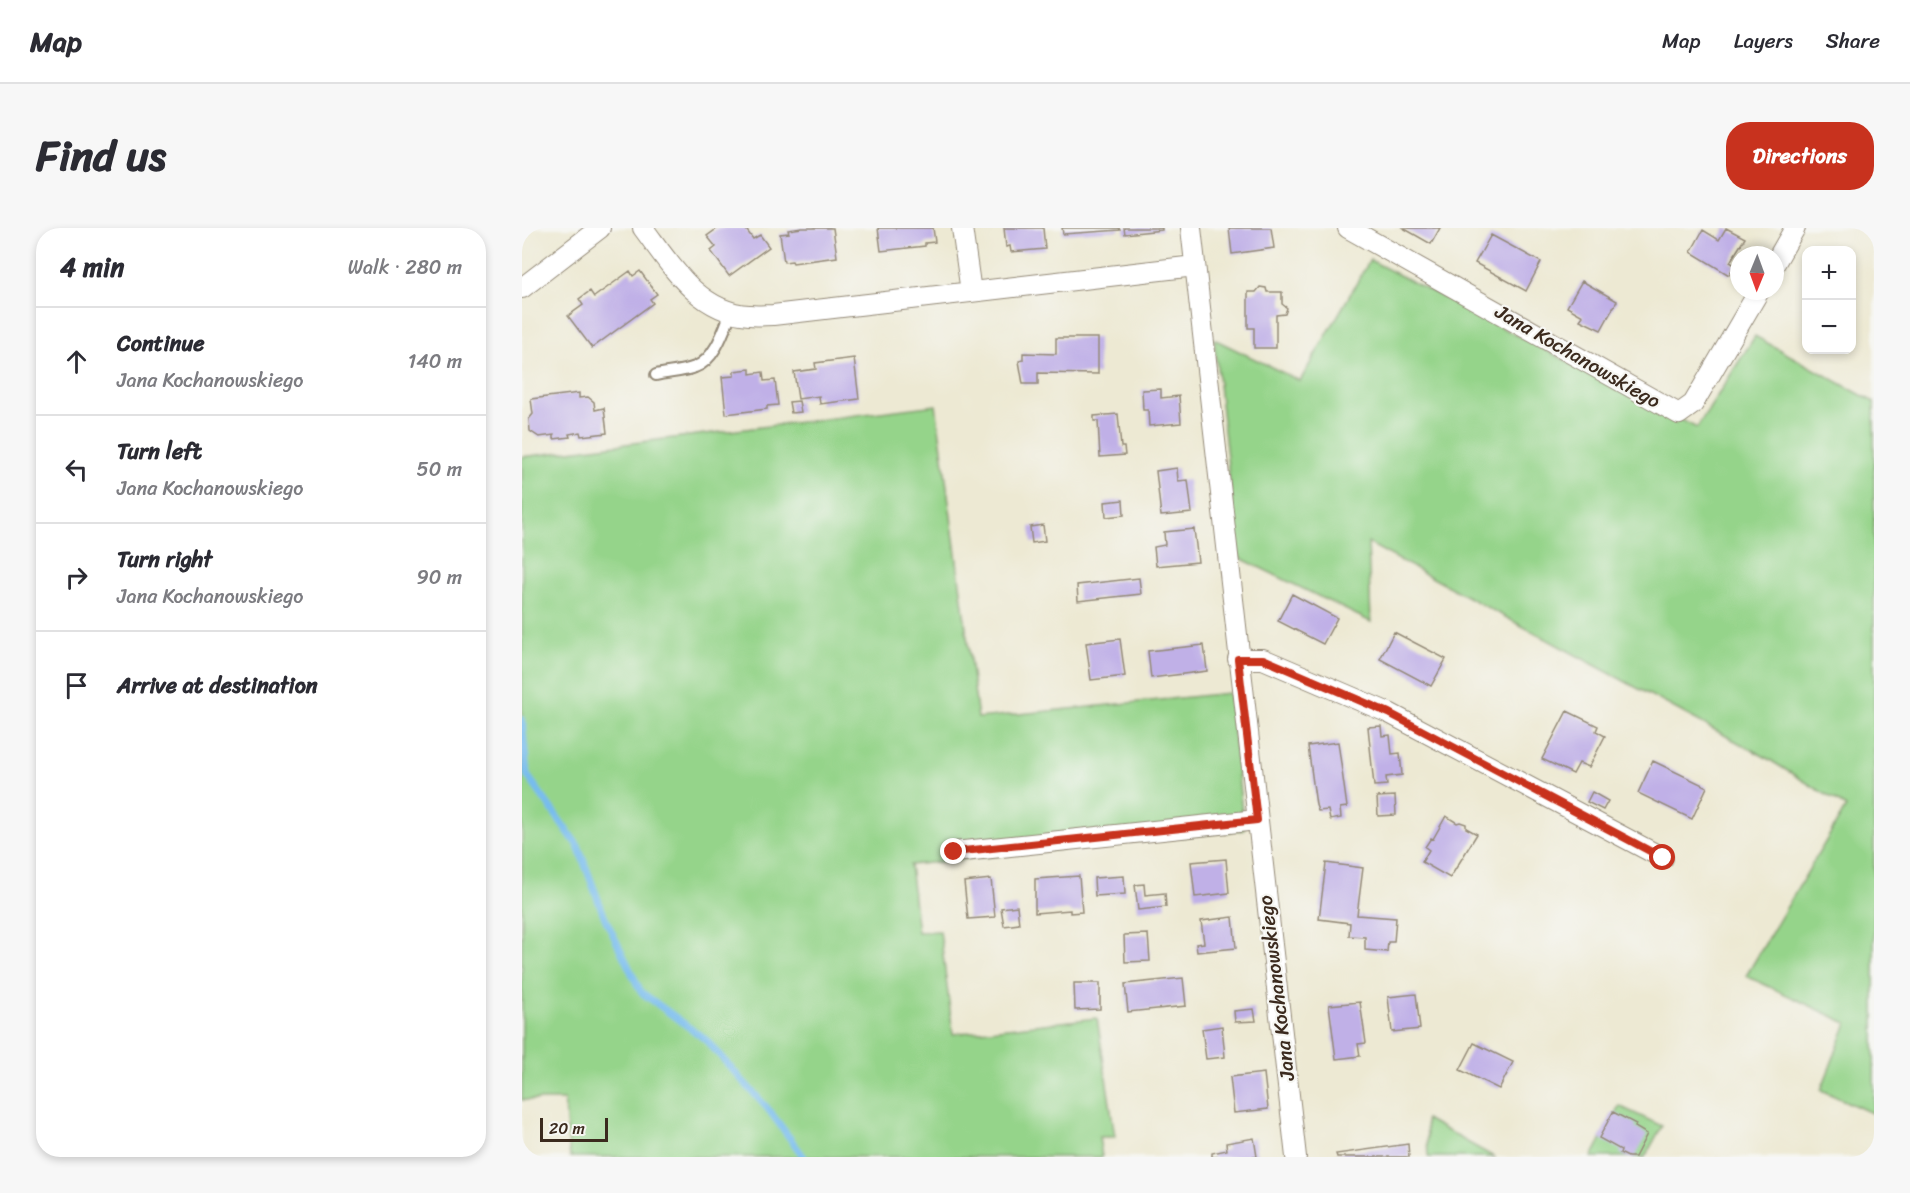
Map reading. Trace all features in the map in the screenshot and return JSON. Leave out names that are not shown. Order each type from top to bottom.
[{"type":"street","points":[[522,288],[600,228]]},
{"type":"street","points":[[643,228],[686,284],[706,300],[731,312],[747,315],[772,315],[1196,266]]},
{"type":"street","points":[[962,228],[971,292]]},
{"type":"street","name":"Jana Kochanowskiego","points":[[1191,228],[1296,1157]]},
{"type":"street","name":"Jana Kochanowskiego","points":[[1348,228],[1679,414],[1693,404],[1754,300]]},
{"type":"street","points":[[1784,247],[1795,228]]},
{"type":"street","points":[[1238,659],[1263,659],[1389,713],[1663,858]]},
{"type":"street","points":[[954,852],[1257,820]]},
{"type":"lane","points":[[656,375],[694,368],[704,363],[711,354],[731,312]]},
{"type":"green space","points":[[1370,260],[1697,428],[1755,336],[1874,402],[1874,1114],[1821,1090],[1847,1023],[1746,976],[1846,807],[1765,757],[1368,543],[1371,622],[1238,557],[1214,339],[1300,381]]},
{"type":"green space","points":[[936,405],[978,718],[1229,693],[1244,830],[910,865],[918,932],[940,931],[953,1034],[1097,1018],[1115,1137],[1099,1137],[1102,1157],[570,1157],[564,1100],[522,1100],[522,457]]},
{"type":"green space","points":[[1619,1106],[1662,1126],[1645,1157],[1592,1157]]},
{"type":"green space","points":[[1426,1119],[1494,1157],[1428,1157]]},
{"type":"building","points":[[718,228],[745,228],[753,239],[760,235],[769,247],[729,276],[711,251],[716,247],[707,236]]},
{"type":"building","points":[[802,228],[833,228],[837,257],[793,263],[792,261],[784,262],[780,234]]},
{"type":"building","points":[[878,228],[933,228],[935,242],[925,243],[925,246],[881,251]]},
{"type":"building","points":[[1004,228],[1043,228],[1045,249],[1011,252],[1010,246],[1006,247]]},
{"type":"building","points":[[1062,228],[1119,228],[1120,230],[1063,234]]},
{"type":"building","points":[[1124,228],[1162,228],[1162,230],[1125,234]]},
{"type":"building","points":[[1229,228],[1271,228],[1274,248],[1232,254]]},
{"type":"building","points":[[1403,228],[1440,228],[1431,244]]},
{"type":"building","points":[[1726,228],[1745,238],[1740,246],[1730,246],[1729,275],[1691,252],[1703,230],[1719,240]]},
{"type":"building","points":[[1491,235],[1541,262],[1526,291],[1475,263]]},
{"type":"building","points":[[630,271],[633,276],[640,271],[657,294],[650,299],[653,303],[592,348],[568,316],[583,305],[579,299],[590,291],[594,297]]},
{"type":"building","points":[[1582,281],[1617,301],[1601,330],[1580,320],[1583,316],[1567,307]]},
{"type":"building","points":[[1260,287],[1266,288],[1267,292],[1282,292],[1282,304],[1287,308],[1285,314],[1276,315],[1276,348],[1254,348],[1254,328],[1248,328],[1248,292],[1256,292]]},
{"type":"building","points":[[1056,338],[1098,338],[1098,374],[1038,373],[1038,384],[1023,384],[1019,361],[1023,360],[1023,353],[1056,354]]},
{"type":"building","points":[[854,358],[859,399],[820,404],[819,396],[798,399],[794,372],[816,369],[815,363]]},
{"type":"building","points":[[750,369],[750,374],[763,372],[764,381],[775,380],[778,405],[767,406],[767,409],[726,414],[722,377],[734,376],[734,371]]},
{"type":"building","points":[[1161,389],[1161,398],[1179,396],[1181,423],[1149,426],[1148,410],[1143,410],[1142,390]]},
{"type":"building","points":[[579,393],[579,398],[588,397],[594,402],[595,410],[604,408],[607,433],[581,436],[580,432],[569,434],[570,437],[554,439],[554,435],[539,437],[530,431],[529,419],[533,414],[531,399]]},
{"type":"building","points":[[799,401],[801,412],[791,413],[789,402]]},
{"type":"building","points":[[1118,414],[1121,447],[1124,447],[1125,455],[1100,457],[1098,421],[1094,421],[1094,416]]},
{"type":"building","points":[[1177,468],[1178,481],[1188,480],[1192,513],[1161,516],[1156,471]]},
{"type":"building","points":[[1123,500],[1124,515],[1106,517],[1105,502]]},
{"type":"building","points":[[1043,525],[1045,541],[1032,543],[1030,527]]},
{"type":"building","points":[[1194,529],[1198,562],[1156,566],[1154,547],[1165,545],[1164,532]]},
{"type":"building","points":[[1139,578],[1141,594],[1078,601],[1077,585]]},
{"type":"building","points":[[1292,594],[1337,618],[1323,644],[1278,621]]},
{"type":"building","points":[[1394,632],[1446,659],[1431,686],[1380,659]]},
{"type":"building","points":[[1120,639],[1125,676],[1091,680],[1086,643]]},
{"type":"building","points":[[1204,645],[1207,671],[1151,678],[1148,651]]},
{"type":"building","points":[[1567,711],[1598,726],[1596,731],[1605,736],[1589,767],[1579,763],[1573,774],[1542,759]]},
{"type":"building","points":[[1381,726],[1382,736],[1390,735],[1392,754],[1400,753],[1402,775],[1386,777],[1387,785],[1374,786],[1368,727]]},
{"type":"building","points":[[1338,742],[1347,807],[1340,808],[1341,818],[1330,820],[1328,810],[1318,811],[1316,805],[1308,746]]},
{"type":"building","points":[[1653,761],[1707,787],[1692,819],[1638,793]]},
{"type":"building","points":[[1592,792],[1608,801],[1603,810],[1587,802]]},
{"type":"building","points":[[1395,796],[1396,815],[1378,816],[1377,797]]},
{"type":"building","points":[[1446,816],[1457,823],[1466,824],[1466,828],[1477,834],[1450,878],[1422,862],[1429,850],[1425,847],[1431,838],[1433,839]]},
{"type":"building","points":[[1226,859],[1229,893],[1195,897],[1191,862]]},
{"type":"building","points":[[1326,863],[1363,868],[1357,915],[1396,918],[1394,942],[1388,942],[1387,952],[1365,950],[1365,937],[1349,936],[1350,923],[1319,919]]},
{"type":"building","points":[[1079,876],[1082,912],[1070,913],[1070,910],[1035,913],[1035,879]]},
{"type":"building","points":[[1124,876],[1125,894],[1095,896],[1094,878]]},
{"type":"building","points":[[991,879],[995,917],[968,919],[964,882]]},
{"type":"building","points":[[1144,884],[1145,895],[1165,893],[1166,907],[1138,910],[1135,885]]},
{"type":"building","points":[[1017,906],[1019,924],[1004,926],[1001,908]]},
{"type":"building","points":[[1233,917],[1236,948],[1197,952],[1196,944],[1204,943],[1201,921]]},
{"type":"building","points":[[1148,934],[1150,961],[1125,962],[1124,935]]},
{"type":"building","points":[[1183,978],[1186,1006],[1128,1012],[1125,984]]},
{"type":"building","points":[[1074,983],[1100,983],[1100,1009],[1075,1010]]},
{"type":"building","points":[[1416,994],[1420,1029],[1392,1032],[1388,997]]},
{"type":"building","points":[[1360,1002],[1366,1043],[1358,1044],[1360,1056],[1336,1059],[1329,1005]]},
{"type":"building","points":[[1254,1009],[1256,1021],[1235,1022],[1234,1011]]},
{"type":"building","points":[[1222,1026],[1225,1057],[1206,1059],[1202,1029]]},
{"type":"building","points":[[1474,1043],[1513,1062],[1499,1089],[1460,1070]]},
{"type":"building","points":[[1264,1073],[1268,1109],[1234,1113],[1230,1077]]},
{"type":"building","points":[[1613,1112],[1636,1124],[1635,1127],[1647,1134],[1635,1157],[1628,1157],[1620,1153],[1621,1150],[1599,1138]]},
{"type":"building","points":[[1254,1138],[1257,1157],[1212,1157],[1212,1153],[1227,1150],[1226,1143]]},
{"type":"building","points":[[1408,1144],[1409,1157],[1337,1157],[1336,1154]]},
{"type":"waterway","points":[[522,720],[527,775],[578,846],[605,918],[641,992],[705,1039],[768,1109],[804,1157]]},
{"type":"route","points":[[954,852],[1257,820],[1238,659],[1263,659],[1389,713],[1663,858]]}]
